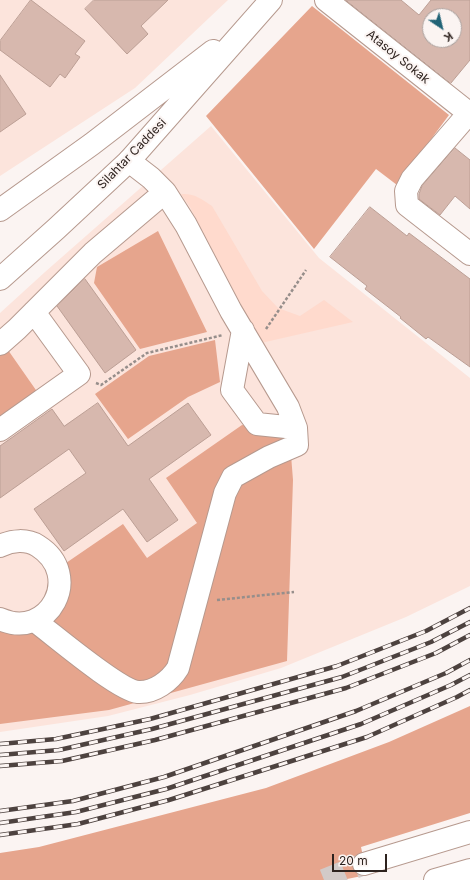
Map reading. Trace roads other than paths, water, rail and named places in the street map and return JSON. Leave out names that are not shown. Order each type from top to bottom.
[{"type":"main road","name":"Silahtar Caddesi","points":[[0,279],[128,161],[271,0]]},
{"type":"main road","name":"Atasoy Sokak","points":[[326,0],[470,113]]},
{"type":"main road","name":"Silahtar Caddesi","points":[[0,210],[92,144],[254,20]]},
{"type":"main road","points":[[470,113],[412,179],[406,191],[407,205],[470,254]]},
{"type":"main road","points":[[35,621],[108,677],[128,689],[138,692],[159,687],[173,677],[178,668],[225,493],[233,477],[269,457],[297,445],[296,428],[288,407],[248,339],[186,225],[165,192],[151,178],[128,161]]},
{"type":"main road","points":[[0,344],[93,253],[165,192]]},
{"type":"main road","points":[[0,430],[79,374],[34,312]]},
{"type":"main road","points":[[248,339],[232,390],[257,424],[296,428]]},
{"type":"main road","points":[[0,546],[7,543],[21,541],[34,544],[46,551],[55,562],[60,575],[60,589],[55,602],[47,613],[35,621],[22,624],[8,623],[0,619]]},
{"type":"main road","points":[[364,864],[470,832]]},
{"type":"main road","points":[[435,880],[470,870]]},
{"type":"tunnel","points":[[324,880],[364,864]]},
{"type":"railway","points":[[0,744],[56,739],[150,719],[337,666],[426,631],[470,608]]},
{"type":"railway","points":[[0,755],[59,750],[152,729],[342,677],[431,642],[470,622]]},
{"type":"railway","points":[[0,766],[62,761],[155,740],[346,688],[436,653],[470,635]]},
{"type":"railway","points":[[0,811],[73,801],[164,777],[356,711],[446,673],[470,660]]},
{"type":"railway","points":[[0,823],[76,812],[166,789],[361,724],[451,685],[470,675]]},
{"type":"railway","points":[[0,835],[78,824],[169,800],[367,737],[470,690]]}]
